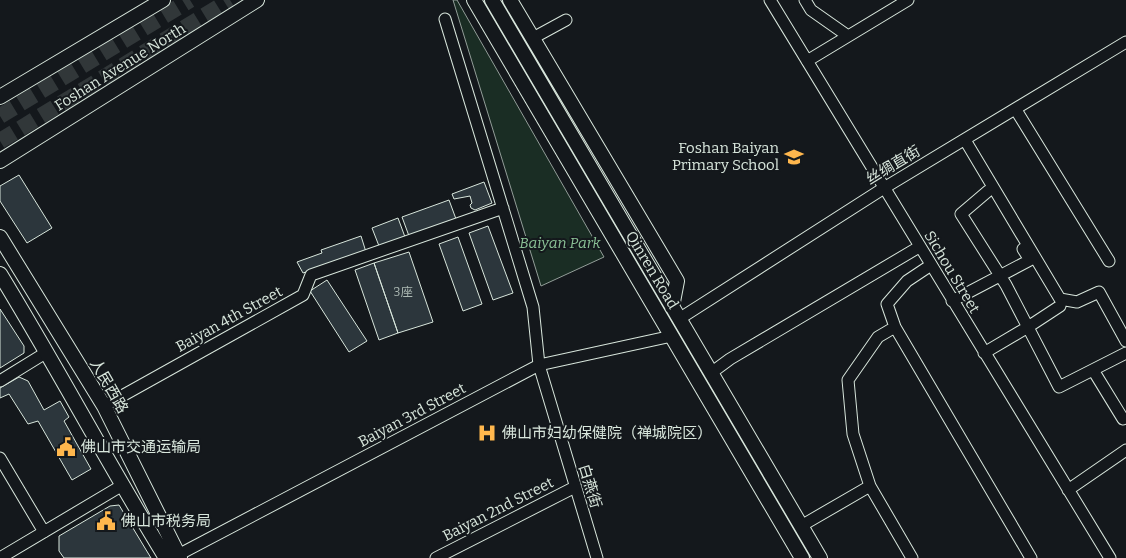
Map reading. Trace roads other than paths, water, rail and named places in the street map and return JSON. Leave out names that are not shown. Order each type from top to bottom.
[{"type":"main road","points":[[1,96],[163,0]]},
{"type":"main road","name":"Foshan Avenue North","points":[[0,161],[257,0]]},
{"type":"main road","name":"Qinren Road","points":[[474,0],[802,558]]},
{"type":"main road","name":"Qinren Road","points":[[492,0],[820,558]]},
{"type":"main road","points":[[510,0],[677,281],[676,313]]},
{"type":"main road","name":"人民西路","points":[[0,237],[104,406],[175,557]]},
{"type":"main road","points":[[0,274],[47,352],[121,486],[175,557]]},
{"type":"street","name":"Sichou Street","points":[[770,0],[1110,558]]},
{"type":"street","points":[[805,0],[811,10],[848,36]]},
{"type":"street","points":[[807,61],[908,0]]},
{"type":"street","name":"白燕街","points":[[445,19],[533,307],[539,365],[597,558]]},
{"type":"street","points":[[533,38],[566,20]]},
{"type":"street","name":"丝绸直街","points":[[676,313],[1016,110],[1126,42]]},
{"type":"street","points":[[1016,110],[1109,261]]},
{"type":"street","points":[[965,140],[1060,299],[1077,302],[1099,292],[1126,341]]},
{"type":"street","points":[[952,301],[1030,260],[974,166]]},
{"type":"street","points":[[988,190],[961,214],[1001,276],[1059,387],[1126,353]]},
{"type":"street","name":"Baiyan 4th Street","points":[[104,406],[303,295],[311,275],[504,208]]},
{"type":"street","points":[[711,373],[738,354],[919,247]]},
{"type":"street","points":[[931,265],[907,282],[887,304],[894,328],[1031,558]]},
{"type":"street","points":[[984,353],[1060,306]]},
{"type":"street","points":[[894,328],[878,337],[848,380],[853,434],[870,486],[912,558]]},
{"type":"street","name":"Baiyan 3rd Street","points":[[175,557],[539,365],[672,336]]},
{"type":"street","points":[[0,381],[47,352]]},
{"type":"street","points":[[1093,370],[1123,419]]},
{"type":"street","points":[[1068,490],[1126,450]]},
{"type":"street","points":[[0,458],[44,532]]},
{"type":"street","points":[[0,558],[121,486]]},
{"type":"street","points":[[801,526],[870,486]]},
{"type":"street","name":"Baiyan 2nd Street","points":[[436,558],[575,487]]},
{"type":"tunnel","points":[[0,116],[190,0]]},
{"type":"tunnel","points":[[0,141],[230,0]]},
{"type":"place","name":"Foshan Baiyan Primary School","points":[[794,157]]},
{"type":"place","name":"佛山市妇幼保健院（禅城院区）","points":[[487,433]]},
{"type":"place","name":"佛山市交通运输局","points":[[66,447]]},
{"type":"place","name":"佛山市税务局","points":[[106,521]]},
{"type":"park label","name":"Baiyan Park","points":[[560,243]]}]
